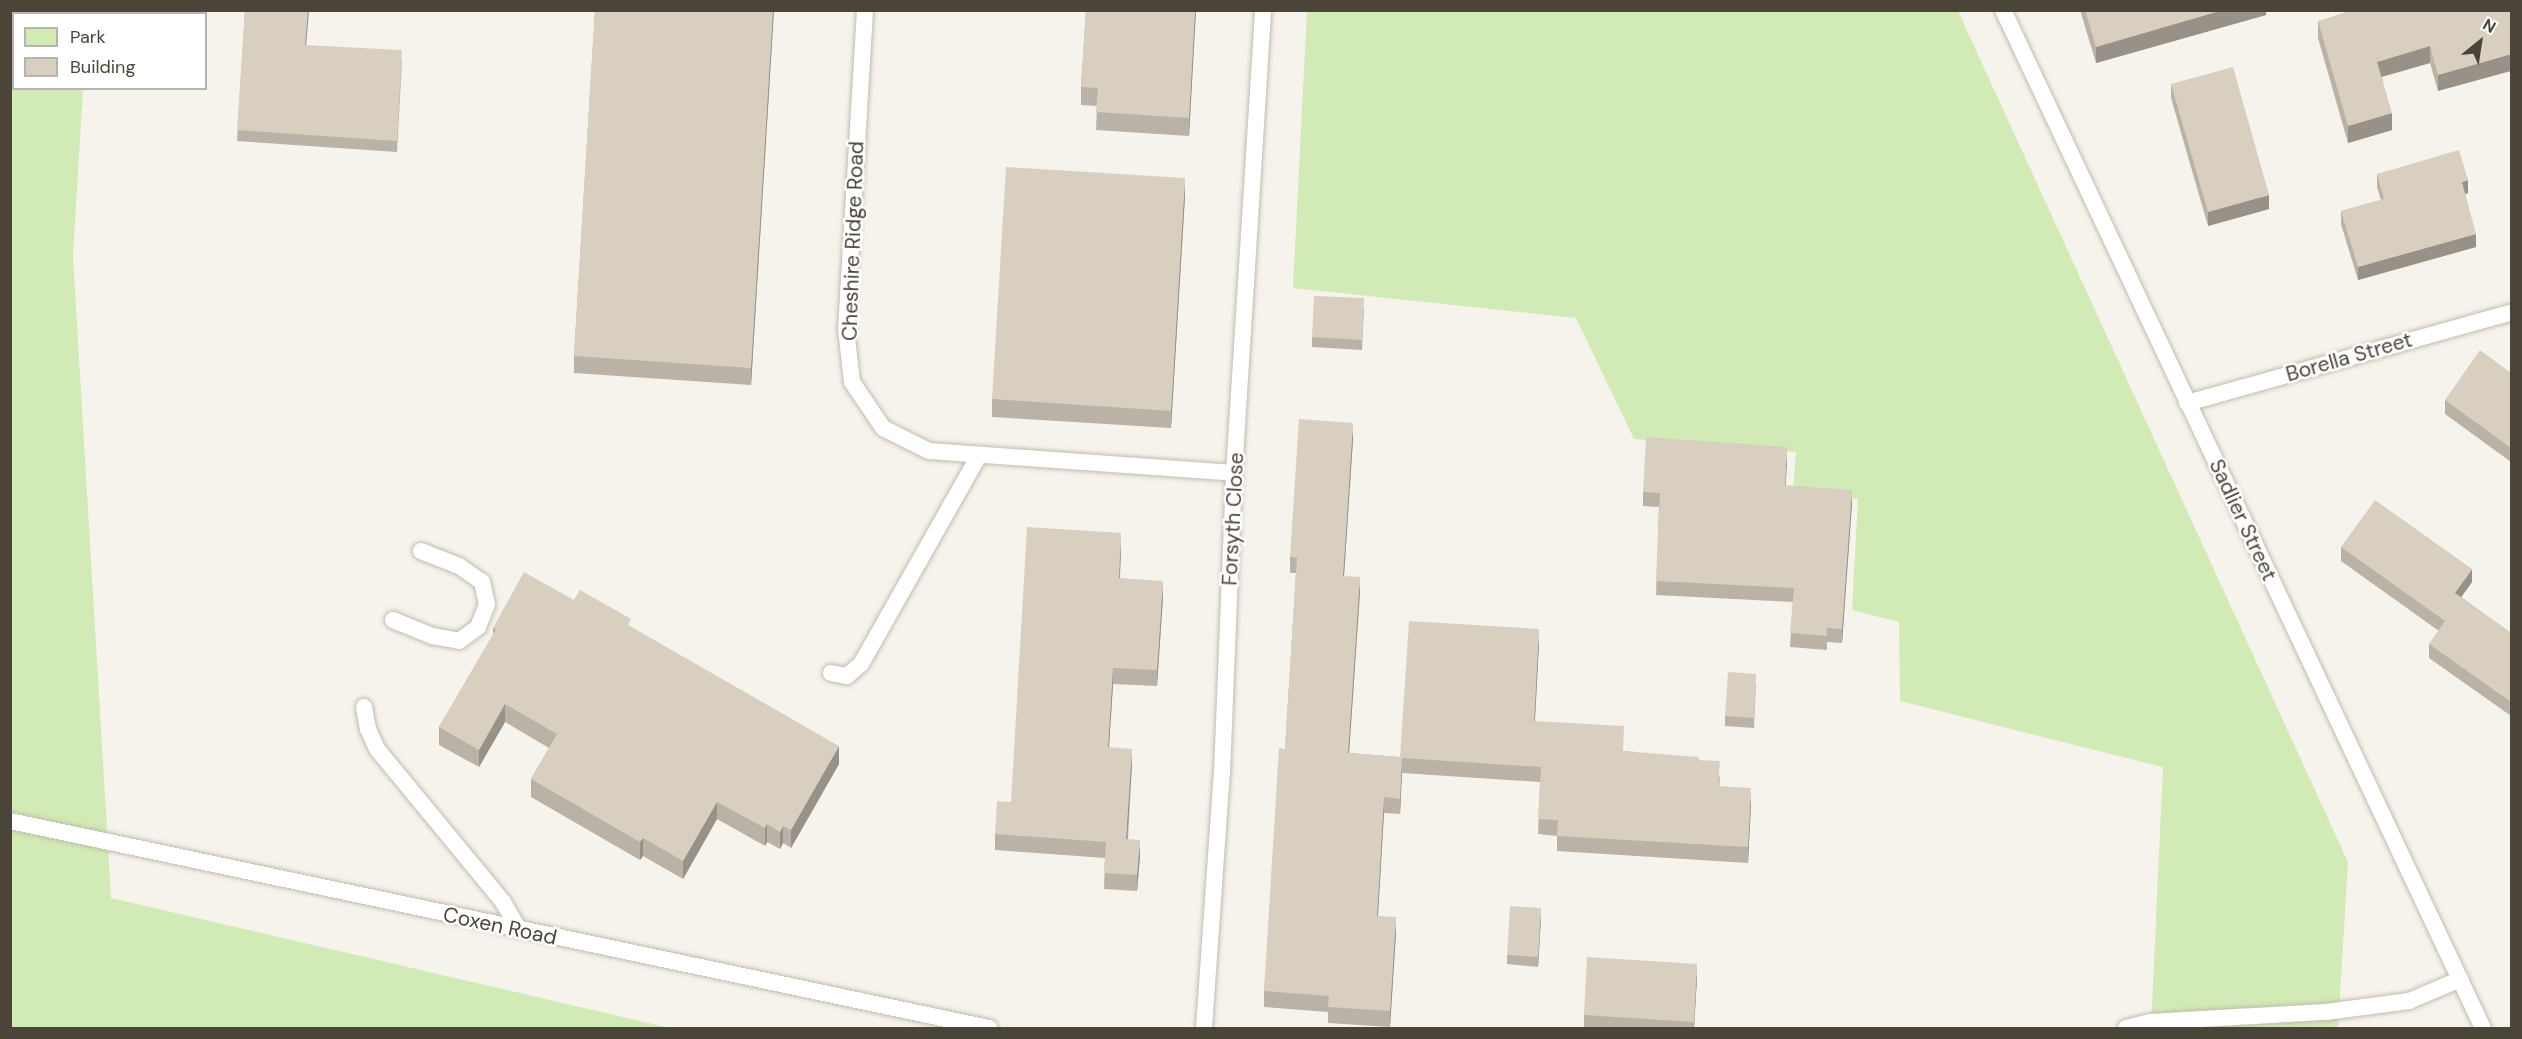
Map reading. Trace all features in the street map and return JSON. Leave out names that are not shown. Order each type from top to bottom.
[{"type":"lane","name":"Cheshire Ridge Road","points":[[865,10],[846,328],[852,382],[883,428],[929,451],[978,457],[1234,473]]},
{"type":"lane","name":"Forsyth Close","points":[[1204,1029],[1222,773],[1234,473],[1263,10]]},
{"type":"lane","name":"Sadlier Street","points":[[2003,10],[2483,1029]]},
{"type":"lane","name":"Borella Street","points":[[2187,403],[2511,312]]},
{"type":"lane","points":[[831,673],[847,676],[861,663],[978,457]]},
{"type":"lane","points":[[393,620],[432,636],[459,641],[478,627],[487,605],[482,582],[459,566],[421,551]]},
{"type":"lane","points":[[364,707],[368,729],[377,749],[503,902],[519,930]]},
{"type":"lane","name":"Coxen Road","points":[[10,821],[989,1029]]},
{"type":"lane","points":[[2126,1029],[2150,1022],[2326,1012],[2409,1001],[2461,979]]},
{"type":"green space","points":[[10,11],[87,11],[12,12],[12,90],[83,90],[73,256],[111,898],[670,1028],[11,1028]]},
{"type":"green space","points":[[1307,11],[1958,11],[2348,862],[2338,1028],[2151,1028],[2163,767],[1900,701],[1899,622],[1852,610],[1858,499],[1793,491],[1796,452],[1634,439],[1576,318],[1293,288]]},
{"type":"building","points":[[245,10],[308,10],[305,45],[402,50],[397,141],[237,130]]},
{"type":"building","points":[[595,10],[773,10],[751,368],[574,356]]},
{"type":"building","points":[[1086,10],[1195,10],[1189,118],[1096,112],[1098,88],[1081,87]]},
{"type":"building","points":[[2085,10],[2223,10],[2096,47]]},
{"type":"building","points":[[2353,10],[2511,10],[2511,54],[2438,75],[2430,46],[2377,62],[2392,113],[2348,126],[2318,21]]},
{"type":"building","points":[[2233,67],[2269,195],[2208,212],[2171,84]]},
{"type":"building","points":[[2459,150],[2468,180],[2462,182],[2476,234],[2358,267],[2341,211],[2384,199],[2377,174]]},
{"type":"building","points":[[1006,167],[1185,178],[1171,411],[992,399]]},
{"type":"building","points":[[1314,296],[1364,298],[1362,340],[1312,337]]},
{"type":"building","points":[[2480,350],[2511,373],[2511,448],[2445,400]]},
{"type":"building","points":[[1299,419],[1353,423],[1343,576],[1360,577],[1348,753],[1400,757],[1409,621],[1539,629],[1534,721],[1624,726],[1623,751],[1699,757],[1699,760],[1720,761],[1718,786],[1751,788],[1748,847],[1557,836],[1558,820],[1538,819],[1541,767],[1402,758],[1400,799],[1384,797],[1377,916],[1396,917],[1390,1011],[1328,1007],[1329,996],[1264,991],[1279,748],[1285,749],[1297,558],[1290,557]]},
{"type":"building","points":[[1646,437],[1787,447],[1785,485],[1852,490],[1842,629],[1827,628],[1827,636],[1790,633],[1794,588],[1656,581],[1660,493],[1643,492]]},
{"type":"building","points":[[2375,500],[2472,569],[2455,593],[2511,633],[2511,702],[2429,644],[2445,621],[2341,547]]},
{"type":"building","points":[[1027,527],[1121,533],[1119,578],[1163,581],[1157,670],[1113,668],[1108,747],[1132,749],[1126,839],[1140,840],[1137,875],[1104,873],[1106,842],[995,834],[997,801],[1011,802]]},
{"type":"building","points":[[524,572],[574,600],[580,590],[631,619],[628,625],[839,746],[791,830],[783,826],[780,832],[767,824],[765,828],[717,802],[683,861],[643,838],[640,842],[531,779],[557,734],[505,704],[479,750],[439,727],[496,629],[493,628]]},
{"type":"building","points":[[1728,672],[1756,674],[1754,718],[1725,716]]},
{"type":"building","points":[[1510,906],[1541,908],[1538,957],[1507,955]]},
{"type":"building","points":[[1587,957],[1697,964],[1694,1022],[1584,1015]]}]
